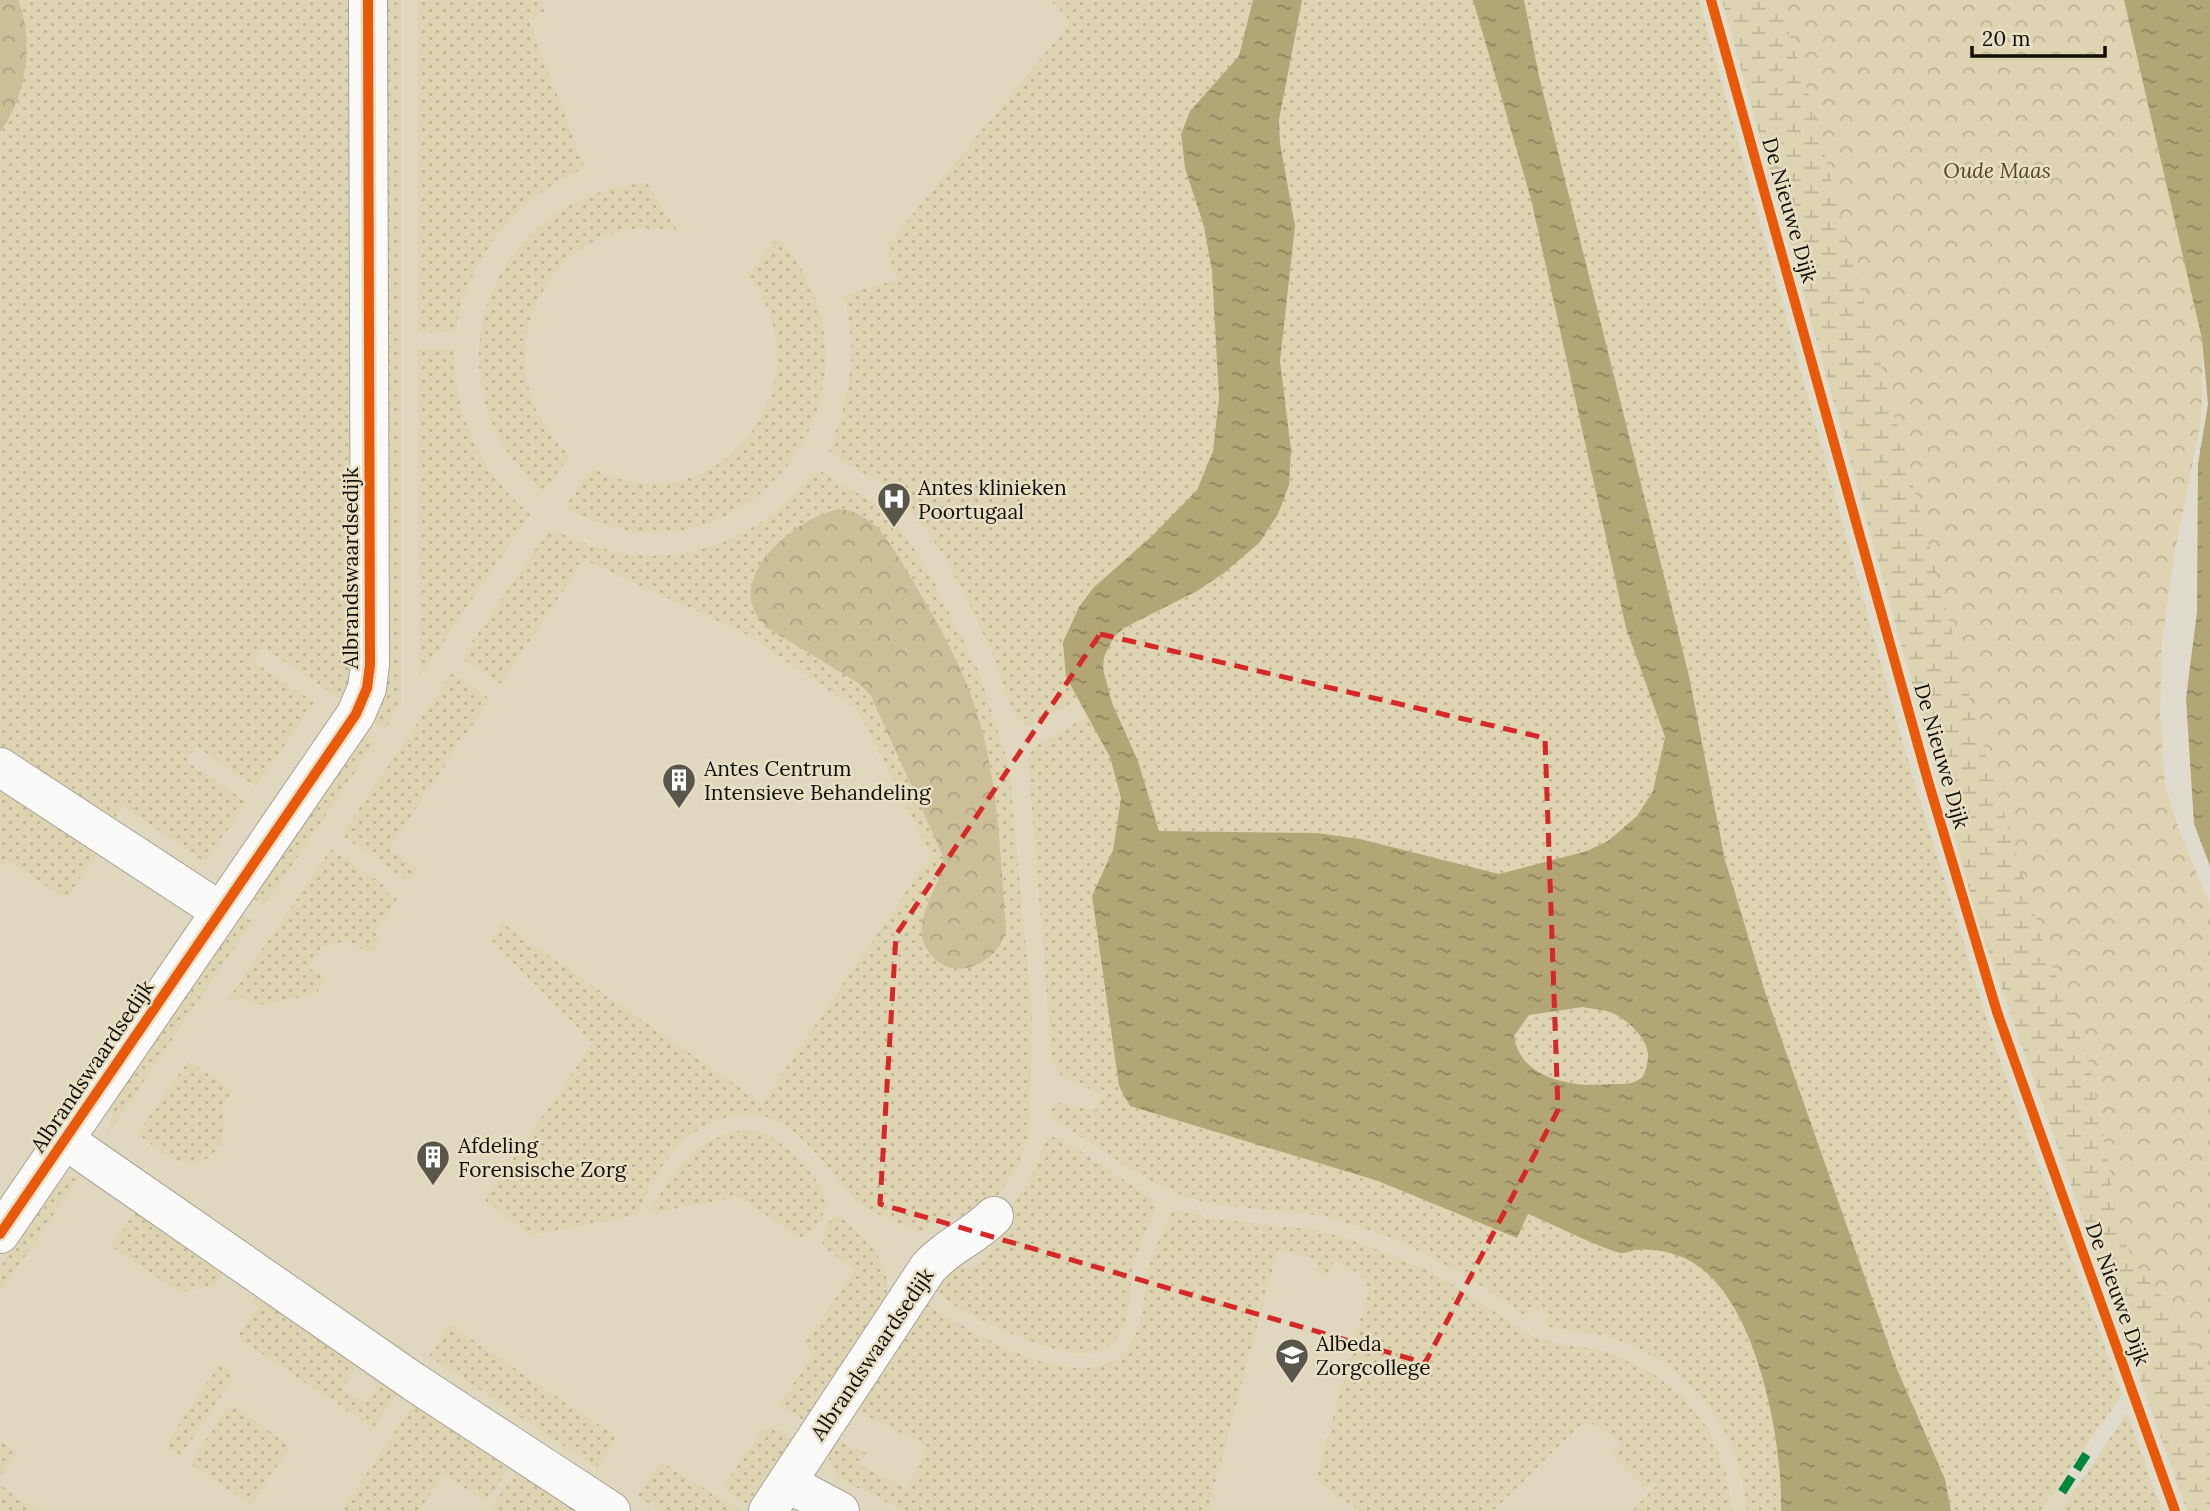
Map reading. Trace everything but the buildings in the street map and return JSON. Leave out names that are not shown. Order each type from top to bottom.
[{"type":"street","name":"Albrandswaardsedijk","points":[[0,1234],[356,713],[369,678],[368,0]]},
{"type":"street","points":[[0,767],[220,911]]},
{"type":"street","name":"Albrandswaardsedijk","points":[[65,1140],[414,1382],[611,1511]]},
{"type":"street","name":"Albrandswaardsedijk","points":[[777,1497],[928,1268],[947,1250],[971,1238],[994,1216]]},
{"type":"street","points":[[777,1497],[840,1511]]},
{"type":"highlighted area","points":[[1100,634],[1545,738],[1558,1110],[1425,1363],[880,1204],[896,935]]},
{"type":"shaded area","name":"Antes klinieken Poortugaal","points":[[0,0],[1636,0],[1940,1058],[2081,1511],[0,1511]]},
{"type":"green space","points":[[0,0],[18,0],[26,33],[27,51],[22,86],[0,132]]},
{"type":"green space","points":[[18,0],[349,0],[349,680],[342,700],[263,647],[254,662],[314,702],[256,787],[196,746],[186,761],[247,802],[205,862],[123,806],[110,824],[0,748],[0,132],[16,103],[25,69],[26,33]]},
{"type":"green space","points":[[386,0],[401,0],[401,703],[385,729],[373,721],[383,698]]},
{"type":"green space","points":[[418,0],[541,0],[545,11],[528,19],[585,168],[539,194],[500,232],[484,254],[472,278],[456,331],[418,332]]},
{"type":"green space","points":[[1051,0],[1253,0],[1239,56],[1232,67],[1196,103],[1184,124],[1182,137],[1187,174],[1202,223],[1215,290],[1220,357],[1217,423],[1212,452],[1204,476],[1186,504],[1082,602],[1068,629],[1065,661],[1079,699],[1026,727],[1014,715],[994,658],[967,597],[933,540],[895,495],[828,450],[842,412],[850,373],[850,333],[844,295],[899,279],[885,248],[1071,22]]},
{"type":"green space","points":[[1302,0],[1473,0],[1531,199],[1626,628],[1665,738],[1653,791],[1637,816],[1608,841],[1587,851],[1499,874],[1360,839],[1317,833],[1159,831],[1138,761],[1112,703],[1103,669],[1104,657],[1113,638],[1124,628],[1175,603],[1224,573],[1291,467],[1280,361],[1295,226],[1280,143],[1279,119]]},
{"type":"green space","points":[[1524,0],[1699,0],[1903,744],[1995,1046],[2122,1395],[2040,1511],[1951,1511],[1945,1479],[1897,1369],[1766,995],[1725,860],[1689,676],[1539,76]]},
{"type":"green space","name":"Oude Maas","points":[[1722,0],[2080,0],[2140,696],[2210,943],[2210,1511],[2187,1511],[1980,928]]},
{"type":"green space","name":"Oude Maas","points":[[1778,0],[2124,0],[2203,339],[2201,421],[2174,556],[2162,641],[2160,714],[2165,786],[2180,833],[2210,905],[2210,1383],[2198,1348],[2174,1310],[2140,1271],[2117,1228],[2107,1154],[2088,1058],[2044,945],[1978,728],[1804,78]]},
{"type":"green space","points":[[647,183],[678,232],[632,229],[592,242],[561,267],[538,300],[526,339],[527,380],[541,419],[570,455],[544,493],[506,450],[485,402],[479,351],[488,303],[510,258],[545,222],[591,195]]},
{"type":"green space","points":[[778,237],[815,297],[826,358],[815,416],[786,467],[743,506],[689,529],[628,531],[565,507],[592,468],[638,483],[680,481],[718,464],[748,437],[768,401],[777,360],[771,317],[748,275]]},
{"type":"green space","points":[[418,349],[454,349],[459,397],[473,440],[497,480],[530,514],[419,678]]},
{"type":"green space","points":[[817,469],[882,508],[899,526],[929,572],[978,670],[1009,766],[1032,1012],[1030,1130],[1020,1163],[994,1201],[970,1214],[931,1223],[920,1234],[863,1205],[809,1146],[784,1125],[768,1117],[744,1115],[724,1118],[706,1125],[676,1148],[654,1180],[638,1215],[530,1235],[485,1200],[593,1043],[491,940],[502,923],[762,1103],[931,855],[858,710],[744,633],[584,560],[500,684],[461,658],[550,528],[587,544],[624,553],[660,556],[695,551],[729,540],[760,522],[790,499]]},
{"type":"green space","points":[[838,509],[862,516],[889,542],[947,642],[977,713],[994,793],[1006,930],[995,951],[976,965],[952,968],[941,964],[931,955],[924,943],[923,918],[938,881],[943,856],[871,696],[860,684],[769,629],[755,611],[751,593],[755,574],[766,556],[782,539],[801,526]]},
{"type":"green space","points":[[452,673],[490,699],[389,849],[418,869],[409,882],[341,835]]},
{"type":"green space","points":[[1088,716],[1110,757],[1121,798],[1113,850],[1092,896],[1119,1086],[1130,1106],[1378,1181],[1517,1238],[1528,1214],[1621,1253],[1654,1250],[1683,1257],[1708,1274],[1729,1300],[1747,1333],[1770,1408],[1777,1446],[1781,1511],[1747,1511],[1743,1481],[1723,1428],[1708,1405],[1689,1384],[1643,1351],[1607,1336],[1547,1326],[1548,1314],[1534,1308],[1528,1314],[1523,1314],[1447,1266],[1394,1239],[1366,1229],[1308,1214],[1211,1203],[1177,1193],[1139,1174],[1049,1118],[1050,1109],[1059,1103],[1096,1110],[1101,1094],[1066,1079],[1052,1059],[1028,760],[1033,748]]},
{"type":"green space","points":[[363,736],[374,744],[264,906],[253,898]]},
{"type":"green space","points":[[0,787],[97,853],[66,899],[7,860],[0,869]]},
{"type":"green space","points":[[331,849],[387,887],[385,891],[397,899],[375,933],[381,938],[370,954],[349,941],[322,946],[308,967],[326,979],[316,994],[254,1006],[240,996],[234,1003],[228,999]]},
{"type":"green space","points":[[241,914],[252,922],[109,1132],[115,1099]]},
{"type":"green space","points":[[1583,1007],[1610,1012],[1634,1029],[1646,1046],[1648,1065],[1644,1075],[1615,1085],[1576,1086],[1547,1076],[1530,1065],[1519,1051],[1514,1036],[1521,1021],[1542,1011]]},
{"type":"green space","points":[[188,1061],[233,1090],[222,1106],[224,1128],[217,1148],[211,1156],[191,1163],[168,1156],[137,1134]]},
{"type":"green space","points":[[738,1131],[758,1132],[774,1138],[805,1166],[822,1188],[828,1207],[809,1236],[799,1237],[739,1197],[649,1213],[684,1161],[708,1142]]},
{"type":"green space","points":[[1047,1135],[1065,1141],[1150,1197],[1155,1206],[1133,1267],[1123,1329],[1109,1347],[1094,1353],[1048,1347],[1021,1338],[950,1303],[936,1293],[937,1283],[954,1268],[973,1268],[991,1254],[1006,1215],[1033,1173]]},
{"type":"green space","points":[[80,1176],[0,1293],[0,1268],[61,1178]]},
{"type":"green space","points":[[1175,1210],[1216,1219],[1315,1230],[1349,1239],[1432,1272],[1530,1335],[1560,1344],[1606,1351],[1652,1373],[1683,1396],[1708,1429],[1725,1468],[1732,1511],[1632,1511],[1658,1484],[1655,1481],[1646,1488],[1611,1455],[1621,1442],[1591,1423],[1577,1428],[1493,1511],[1359,1511],[1316,1481],[1368,1291],[1367,1285],[1356,1272],[1334,1261],[1327,1275],[1316,1272],[1319,1260],[1278,1249],[1209,1506],[1213,1507],[1211,1511],[904,1511],[838,1478],[828,1456],[833,1438],[866,1453],[860,1465],[907,1489],[928,1447],[853,1409],[923,1302],[1002,1346],[1034,1359],[1065,1367],[1094,1367],[1118,1358],[1135,1336],[1141,1320],[1152,1258],[1171,1213]]},
{"type":"green space","points":[[135,1212],[224,1272],[215,1285],[179,1292],[111,1246]]},
{"type":"green space","points":[[840,1216],[867,1242],[881,1262],[887,1285],[886,1298],[803,1421],[780,1404],[815,1352],[804,1344],[855,1270],[823,1246],[826,1227],[835,1217]]},
{"type":"green space","points":[[257,1294],[358,1363],[342,1389],[365,1404],[382,1379],[399,1390],[373,1428],[237,1337],[258,1306],[251,1301]]},
{"type":"green space","points":[[449,1324],[617,1437],[597,1468],[429,1356]]},
{"type":"green space","points":[[220,1364],[236,1374],[181,1456],[165,1445]]},
{"type":"green space","points":[[416,1401],[510,1466],[486,1502],[444,1474],[419,1511],[341,1511]]},
{"type":"green space","points":[[230,1404],[291,1446],[251,1505],[190,1464]]},
{"type":"green space","points":[[2127,1413],[2162,1511],[2061,1511]]},
{"type":"green space","points":[[775,1427],[792,1439],[747,1504],[722,1488],[763,1429]]},
{"type":"green space","points":[[0,1441],[17,1452],[0,1477]]},
{"type":"green space","points":[[661,1462],[741,1511],[661,1511],[637,1496]]},
{"type":"green space","points":[[517,1470],[578,1511],[499,1511],[492,1507]]},
{"type":"green space","points":[[0,1485],[38,1511],[0,1511]]},
{"type":"water","points":[[1253,0],[1302,0],[1279,120],[1280,143],[1295,226],[1280,361],[1291,450],[1289,485],[1278,514],[1259,543],[1224,573],[1197,591],[1124,628],[1113,638],[1104,657],[1103,669],[1112,703],[1138,761],[1159,831],[1317,833],[1360,839],[1499,874],[1587,851],[1608,841],[1637,816],[1653,791],[1665,737],[1626,628],[1531,199],[1473,0],[1524,0],[1539,76],[1689,676],[1725,860],[1766,995],[1897,1369],[1945,1479],[1951,1511],[1781,1511],[1777,1446],[1770,1408],[1760,1369],[1746,1332],[1729,1300],[1708,1274],[1682,1257],[1653,1250],[1620,1253],[1528,1214],[1517,1238],[1378,1181],[1130,1106],[1119,1086],[1092,896],[1113,850],[1121,798],[1110,757],[1066,677],[1063,642],[1079,607],[1093,588],[1151,537],[1197,490],[1213,451],[1219,398],[1212,271],[1204,227],[1185,168],[1181,134],[1190,111],[1239,56]],"holes":[[[1583,1007],[1617,1015],[1638,1033],[1647,1048],[1648,1056],[1641,1078],[1626,1084],[1565,1082],[1537,1071],[1526,1062],[1518,1051],[1514,1036],[1529,1015]]]},
{"type":"water","points":[[2124,0],[2210,0],[2210,866],[2194,824],[2186,698],[2197,612],[2198,464],[2208,404],[2202,339]]},
{"type":"marked path","points":[[2062,1492],[2090,1449]]},
{"type":"cycle path","points":[[0,1234],[356,714],[367,688],[370,665],[368,0]]},
{"type":"cycle path","name":"De Nieuwe Dijk","points":[[1711,0],[1928,781],[1997,1012],[2175,1511]]},
{"type":"place","name":"Antes klinieken Poortugaal","points":[[894,529]]},
{"type":"place","name":"Antes Centrum Intensieve Behandeling","points":[[679,810]]},
{"type":"place","name":"Afdeling Forensische Zorg","points":[[433,1187]]},
{"type":"place","name":"Albeda Zorgcollege","points":[[1292,1385]]}]
